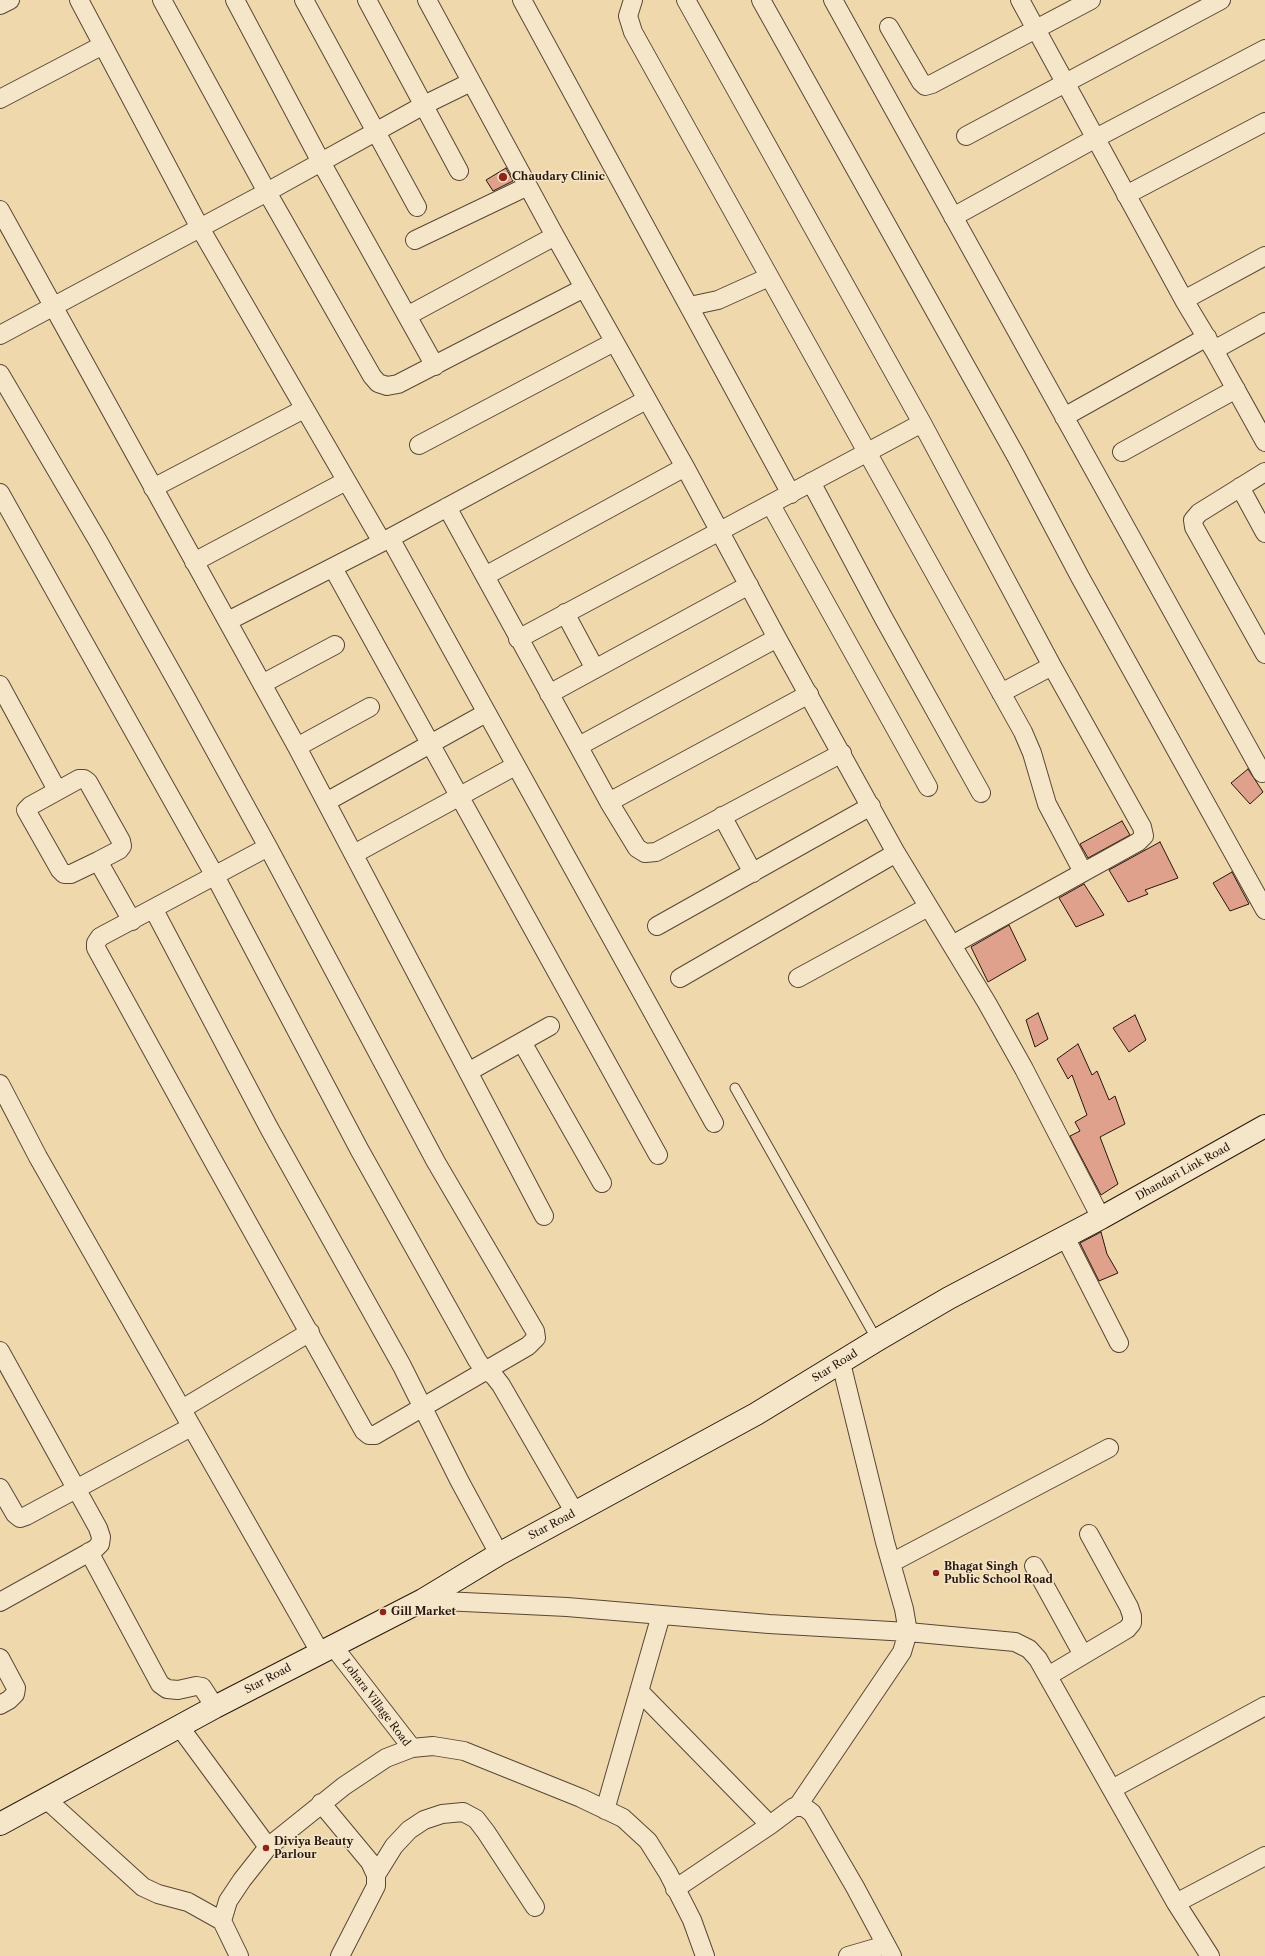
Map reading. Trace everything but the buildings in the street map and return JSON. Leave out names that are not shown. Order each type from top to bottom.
[{"type":"street","points":[[0,5],[10,0]]},
{"type":"street","points":[[79,0],[200,228],[346,481],[386,540],[486,713],[714,1123]]},
{"type":"street","points":[[162,0],[267,192],[372,376],[378,383],[387,386],[398,384],[584,288]]},
{"type":"street","points":[[235,0],[321,162],[435,366]]},
{"type":"street","points":[[304,0],[417,206]]},
{"type":"street","points":[[366,0],[459,171]]},
{"type":"street","points":[[427,0],[555,236],[685,467],[719,532],[896,853],[952,945],[1024,1069],[1101,1218]]},
{"type":"street","points":[[522,0],[690,306],[791,494]]},
{"type":"street","points":[[633,0],[628,16],[633,32],[1001,693],[1032,753],[1047,804],[1084,872]]},
{"type":"street","points":[[686,0],[922,423],[1052,666],[1142,827],[1144,836],[1138,842],[952,945]]},
{"type":"street","points":[[761,0],[1016,456],[1080,577],[1265,910]]},
{"type":"street","points":[[833,0],[1262,773]]},
{"type":"street","points":[[1020,0],[1184,300],[1210,343],[1265,442]]},
{"type":"street","points":[[889,27],[921,82],[925,86],[932,84],[1091,0]]},
{"type":"street","points":[[966,136],[1221,0]]},
{"type":"street","points":[[0,99],[103,45]]},
{"type":"street","points":[[953,217],[1096,138],[1265,49]]},
{"type":"street","points":[[0,335],[267,192],[424,105],[471,82]]},
{"type":"street","points":[[1126,195],[1265,122]]},
{"type":"street","points":[[415,240],[528,186]]},
{"type":"street","points":[[0,210],[297,746],[544,1216]]},
{"type":"street","points":[[407,316],[555,236]]},
{"type":"street","points":[[1184,300],[1265,256]]},
{"type":"street","points":[[690,306],[718,300],[769,277]]},
{"type":"street","points":[[1064,417],[1210,343],[1265,322]]},
{"type":"street","points":[[418,445],[614,342]]},
{"type":"street","points":[[0,374],[98,542],[268,847],[436,1162],[535,1331],[536,1338],[533,1342],[488,1371],[381,1433],[369,1435],[364,1431],[96,948],[96,943],[100,938],[268,847]]},
{"type":"street","points":[[1122,452],[1236,389]]},
{"type":"street","points":[[228,621],[386,540],[646,400]]},
{"type":"street","points":[[153,488],[304,409]]},
{"type":"street","points":[[518,639],[922,423]]},
{"type":"street","points":[[485,576],[685,467]]},
{"type":"street","points":[[1265,472],[1195,516],[1193,520],[1194,527],[1265,654]]},
{"type":"street","points":[[194,562],[346,481]]},
{"type":"street","points":[[811,482],[882,617],[981,793]]},
{"type":"street","points":[[1240,488],[1265,533]]},
{"type":"street","points":[[0,493],[215,876],[359,1149],[477,1360],[482,1367],[488,1371],[501,1385],[575,1512]]},
{"type":"street","points":[[771,505],[928,787]]},
{"type":"street","points":[[447,507],[518,639],[609,802],[637,848],[644,853],[656,852],[842,753]]},
{"type":"street","points":[[333,568],[658,1155]]},
{"type":"street","points":[[549,694],[749,586]]},
{"type":"street","points":[[565,613],[595,669]]},
{"type":"street","points":[[579,746],[777,638]]},
{"type":"street","points":[[262,684],[335,645]]},
{"type":"street","points":[[1001,693],[1052,666]]},
{"type":"street","points":[[0,686],[57,790]]},
{"type":"street","points":[[609,802],[808,694]]},
{"type":"street","points":[[297,746],[370,707]]},
{"type":"street","points":[[326,802],[486,713]]},
{"type":"street","points":[[354,854],[515,766]]},
{"type":"street","points":[[80,779],[84,779],[88,782],[121,841],[122,846],[119,850],[70,874],[64,874],[26,810],[57,790],[80,779]]},
{"type":"street","points":[[657,926],[871,806]]},
{"type":"street","points":[[722,816],[753,873]]},
{"type":"street","points":[[680,978],[896,853]]},
{"type":"street","points":[[98,861],[132,921]]},
{"type":"street","points":[[798,978],[928,907]]},
{"type":"street","points":[[154,910],[269,1128],[402,1366],[422,1408],[499,1554]]},
{"type":"street","points":[[468,1072],[550,1026]]},
{"type":"street","points":[[522,1042],[602,1183]]},
{"type":"street","name":"Lohara Village Road","points":[[0,1084],[38,1157],[191,1427],[326,1649],[412,1748],[386,1758],[344,1786],[268,1847],[228,1901],[222,1921]]},
{"type":"street","name":"Dhandari Link Road","points":[[1101,1218],[1265,1126]]},
{"type":"street","name":"Star Road","points":[[0,1824],[179,1726],[423,1600],[499,1554],[756,1414],[949,1298],[1101,1218]]},
{"type":"street","points":[[1065,1237],[1119,1343]]},
{"type":"street","points":[[182,1409],[310,1332]]},
{"type":"street","points":[[0,1351],[98,1528],[101,1537],[100,1544],[89,1552],[0,1602]]},
{"type":"street","points":[[797,1807],[902,1652],[908,1632],[904,1609],[841,1363]]},
{"type":"street","points":[[0,1488],[15,1514],[20,1518],[191,1427]]},
{"type":"street","points":[[891,1563],[1109,1448]]},
{"type":"street","points":[[1048,1676],[1127,1629],[1132,1623],[1132,1616],[1129,1607],[1090,1534]]},
{"type":"street","points":[[89,1552],[160,1684],[167,1689],[196,1686],[202,1687],[215,1707]]},
{"type":"street","points":[[1034,1566],[1083,1655]]},
{"type":"street","points":[[423,1600],[567,1607],[661,1616],[908,1632],[1015,1642],[1029,1649],[1038,1659],[1176,1903],[1210,1956]]},
{"type":"street","points":[[605,1810],[661,1616]]},
{"type":"street","points":[[0,1658],[16,1688],[15,1694],[9,1700],[0,1705]]},
{"type":"street","points":[[639,1691],[770,1825]]},
{"type":"street","points":[[1112,1790],[1265,1706]]},
{"type":"street","points":[[179,1726],[268,1847]]},
{"type":"street","points":[[412,1748],[433,1746],[464,1751],[581,1798],[623,1818],[648,1841],[692,1920],[705,1956]]},
{"type":"street","points":[[45,1798],[143,1887],[158,1894],[188,1902],[222,1921],[239,1956]]},
{"type":"street","points":[[321,1803],[370,1862],[376,1875],[376,1886],[340,1956]]},
{"type":"street","points":[[675,1888],[770,1825],[794,1807],[804,1807],[812,1813],[855,1887],[889,1950],[848,1956]]},
{"type":"street","points":[[376,1875],[394,1846],[409,1830],[424,1820],[442,1814],[463,1812],[476,1819],[486,1832],[535,1907]]},
{"type":"street","points":[[1176,1903],[1265,1856]]},
{"type":"lane","points":[[735,1088],[877,1340]]},
{"type":"place","name":"Chaudary Clinic","points":[[503,177]]},
{"type":"place","name":"Bhagat Singh Public School Road","points":[[936,1573]]},
{"type":"place","name":"Gill Market","points":[[383,1612]]},
{"type":"place","name":"Diviya Beauty Parlour","points":[[266,1848]]}]
